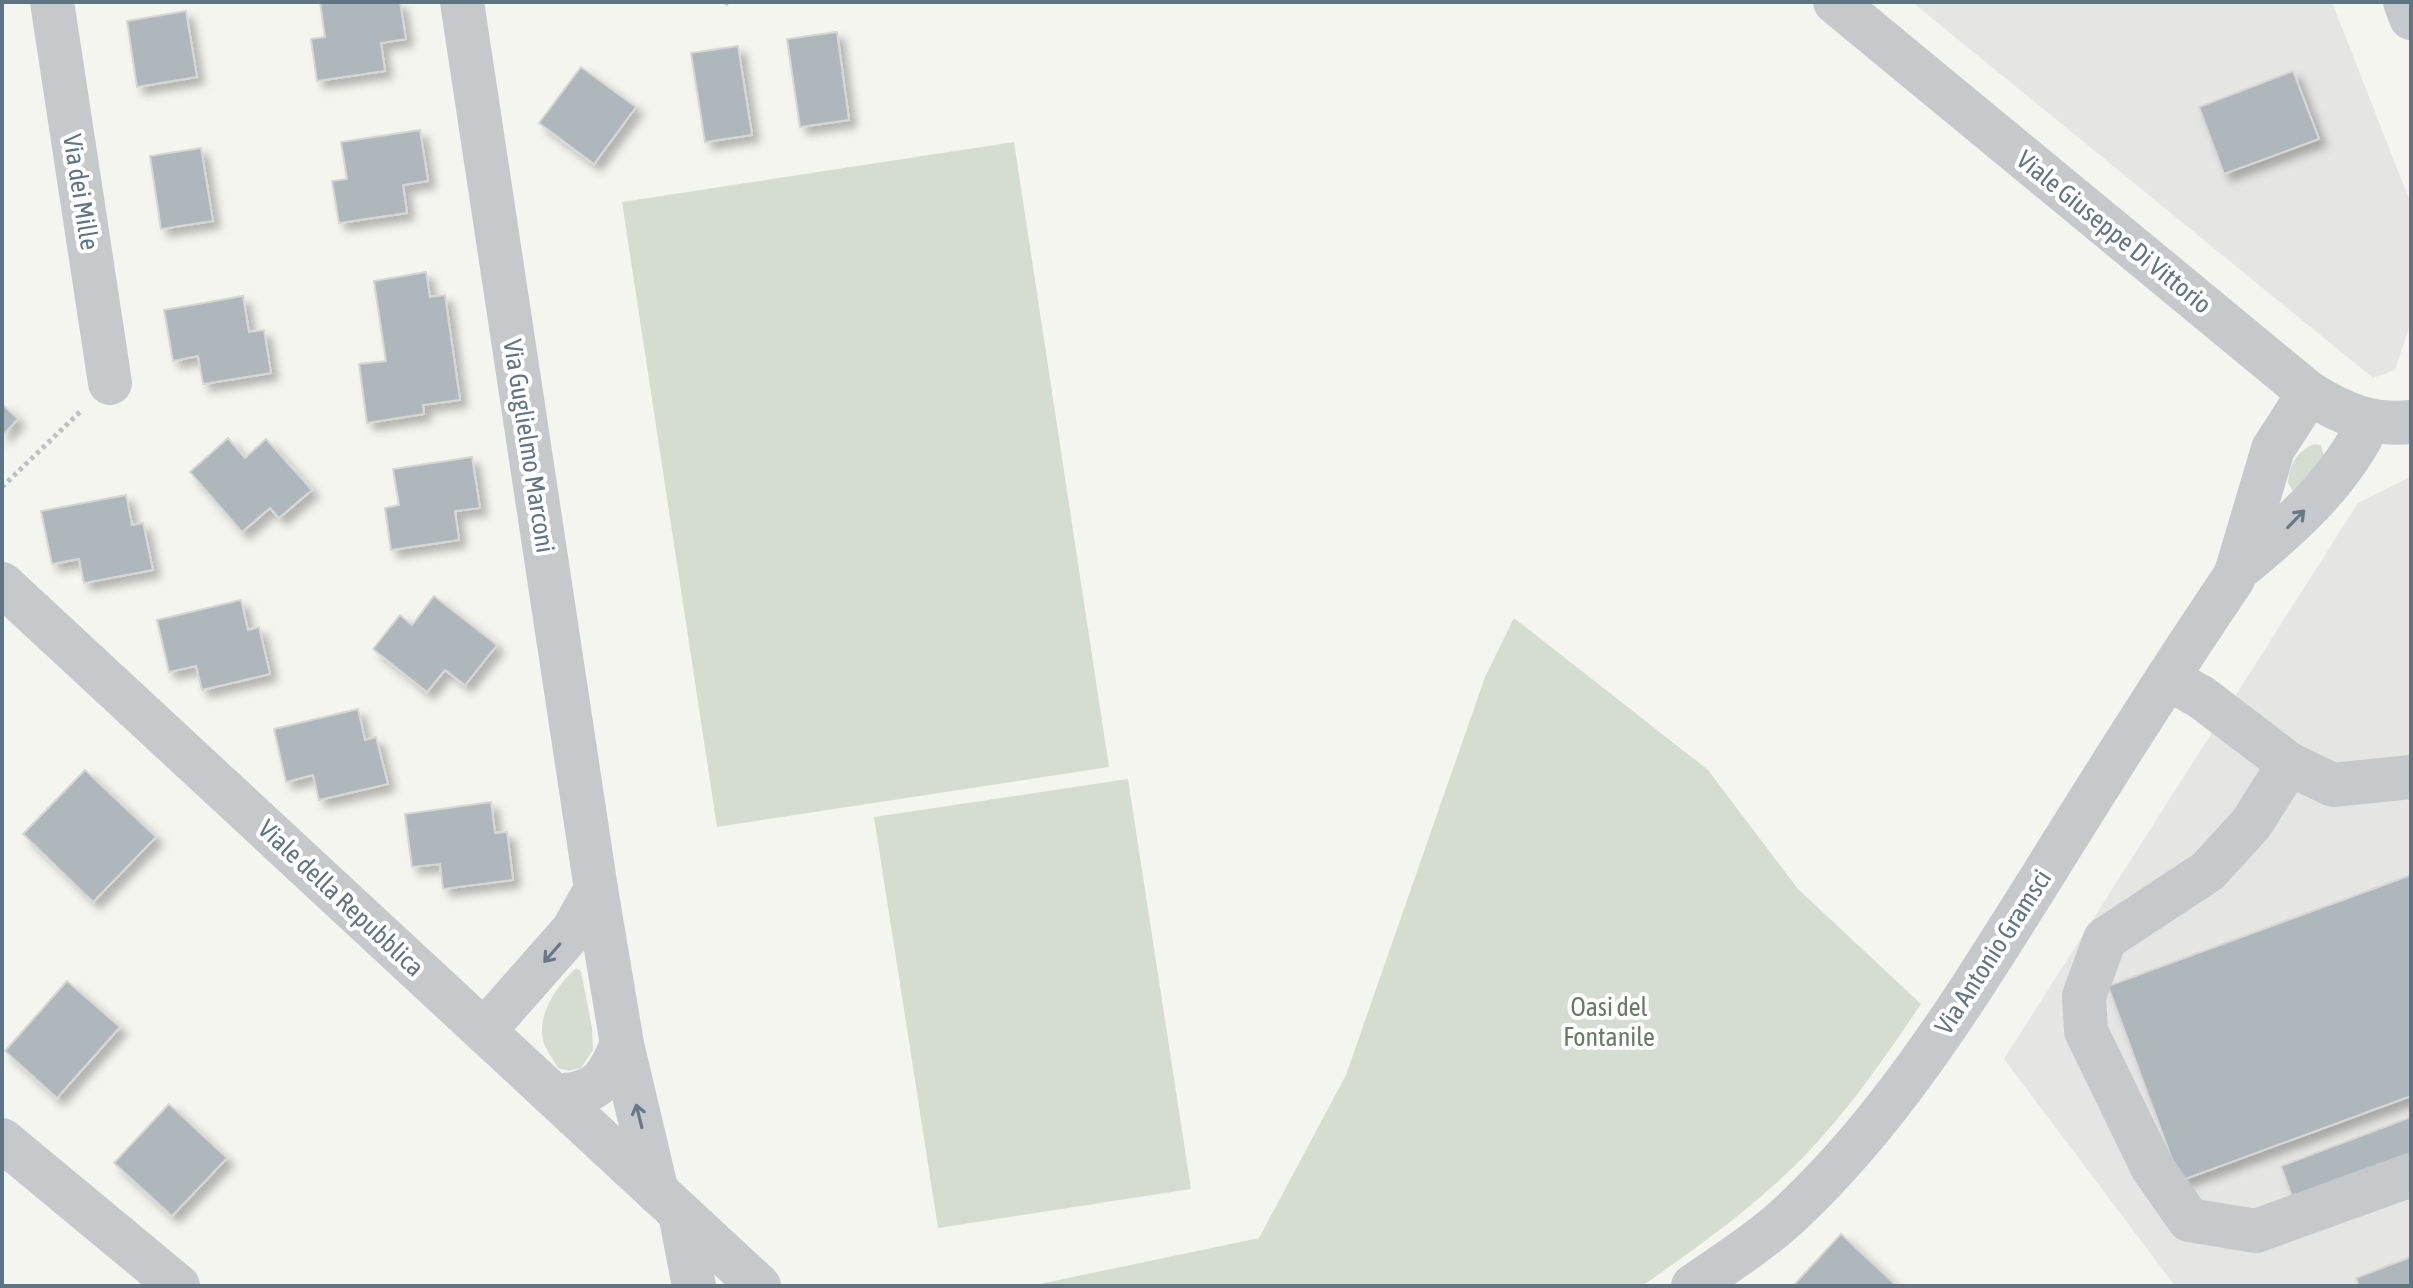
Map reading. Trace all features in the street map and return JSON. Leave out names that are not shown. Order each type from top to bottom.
[{"type":"street","name":"Via dei Mille","points":[[52,2],[110,383]]},
{"type":"street","name":"Via Guglielmo Marconi","points":[[462,2],[622,1044],[668,1202]]},
{"type":"street","name":"Viale Giuseppe Di Vittorio","points":[[1835,2],[2309,393],[2333,408],[2390,422]]},
{"type":"street","points":[[2405,2],[2411,18]]},
{"type":"street","name":"Via Antonio Gramsci","points":[[1693,1286],[1742,1253],[1789,1215],[1833,1170],[1900,1091],[1964,999],[2237,570],[2273,449],[2309,393]]},
{"type":"street","name":"Via Antonio Gramsci","points":[[2237,570],[2282,533],[2335,478],[2358,446],[2390,422]]},
{"type":"street","name":"Viale della Repubblica","points":[[2,584],[668,1202],[749,1285]]},
{"type":"street","points":[[2167,678],[2201,697],[2289,764],[2333,785],[2411,777]]},
{"type":"street","points":[[2289,764],[2251,824],[2208,871],[2105,939],[2084,996],[2086,1031],[2152,1167],[2189,1220],[2256,1231],[2411,1175]]},
{"type":"street","points":[[484,1031],[573,930],[596,889]]},
{"type":"street","points":[[554,1096],[574,1095],[606,1079],[622,1044]]},
{"type":"street","points":[[2,1140],[178,1286]]},
{"type":"street","points":[[668,1202],[694,1286]]},
{"type":"path","points":[[725,2],[732,5]]},
{"type":"path","points":[[2,487],[110,383]]},
{"type":"shaded area","points":[[1912,2],[2332,2],[2411,204],[2411,322],[2395,370],[2373,378]]},
{"type":"shaded area","points":[[2410,477],[2411,1286],[2175,1286],[2004,1059],[2358,503]]},
{"type":"green space","points":[[1014,142],[1109,767],[717,827],[622,202]]},
{"type":"green space","points":[[2314,444],[2321,445],[2325,459],[2301,489],[2293,491],[2288,483],[2292,465],[2303,450]]},
{"type":"green space","name":"Oasi del Fontanile","points":[[1514,618],[1708,770],[1798,889],[1921,1004],[1871,1076],[1835,1122],[1774,1185],[1726,1225],[1642,1286],[1030,1286],[1259,1238],[1346,1075],[1485,677]]},
{"type":"green space","points":[[1128,779],[1191,1189],[938,1228],[874,817]]},
{"type":"green space","points":[[576,968],[581,971],[593,1050],[581,1068],[569,1071],[558,1068],[544,1043],[542,1030],[550,1000]]},
{"type":"building","points":[[320,2],[400,2],[406,39],[381,43],[385,71],[317,81],[311,39],[325,37]]},
{"type":"building","points":[[186,11],[197,77],[137,87],[127,21]]},
{"type":"building","points":[[837,32],[849,120],[800,127],[787,39]]},
{"type":"building","points":[[738,46],[752,135],[705,142],[691,53]]},
{"type":"building","points":[[581,67],[636,107],[594,164],[539,123]]},
{"type":"building","points":[[2293,71],[2319,139],[2224,174],[2199,107]]},
{"type":"building","points":[[420,130],[428,181],[403,185],[407,213],[339,223],[332,181],[347,179],[341,142]]},
{"type":"building","points":[[201,148],[213,221],[161,229],[150,156]]},
{"type":"building","points":[[426,272],[430,297],[445,295],[460,400],[423,405],[424,414],[367,423],[359,364],[386,361],[374,281]]},
{"type":"building","points":[[243,296],[249,332],[264,330],[271,373],[203,384],[198,356],[173,361],[164,310]]},
{"type":"building","points":[[2,404],[18,419],[2,436]]},
{"type":"building","points":[[228,438],[245,458],[266,439],[312,490],[279,518],[270,508],[242,532],[190,472]]},
{"type":"building","points":[[472,457],[480,508],[455,511],[459,540],[391,550],[385,508],[399,505],[393,469]]},
{"type":"building","points":[[126,495],[132,525],[143,523],[153,570],[84,583],[79,559],[52,564],[41,511]]},
{"type":"building","points":[[434,596],[497,645],[465,685],[445,670],[427,692],[373,649],[400,615],[412,625]]},
{"type":"building","points":[[241,600],[248,630],[259,627],[270,674],[202,690],[196,666],[169,672],[157,620]]},
{"type":"building","points":[[358,709],[365,740],[376,737],[388,784],[319,800],[313,775],[286,782],[274,729]]},
{"type":"building","points":[[85,770],[156,837],[93,902],[23,834]]},
{"type":"building","points":[[491,802],[495,833],[507,832],[513,880],[443,889],[440,864],[412,867],[405,814]]},
{"type":"building","points":[[2411,875],[2411,1096],[2180,1181],[2108,986]]},
{"type":"building","points":[[67,981],[120,1027],[57,1098],[5,1051]]},
{"type":"building","points":[[169,1104],[227,1158],[172,1216],[114,1163]]},
{"type":"building","points":[[2411,1117],[2411,1167],[2297,1211],[2281,1166]]},
{"type":"building","points":[[1841,1234],[1897,1286],[1793,1286]]},
{"type":"building","points":[[2411,1257],[2411,1286],[2359,1286],[2356,1278]]}]
